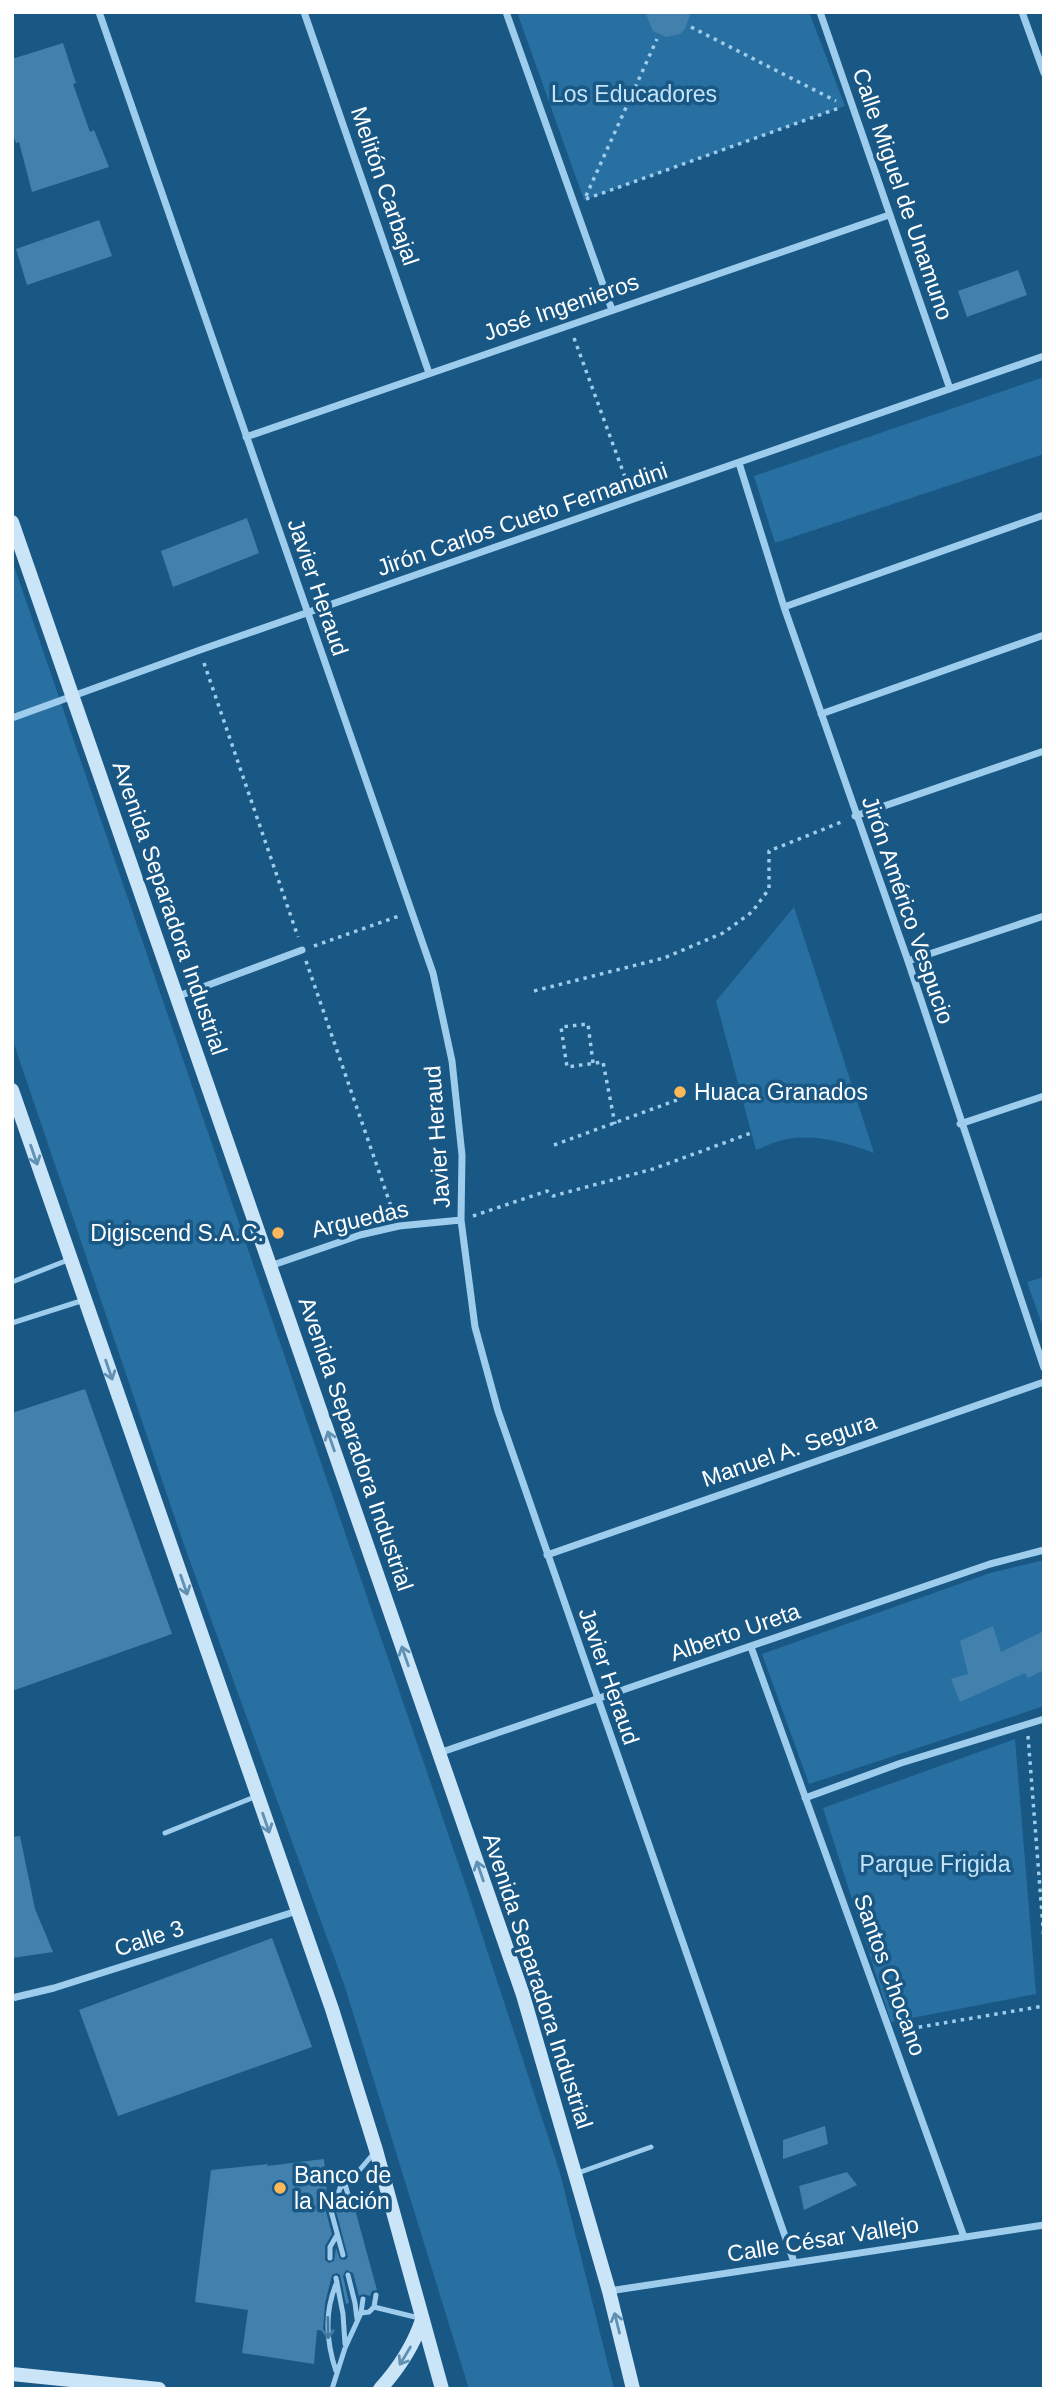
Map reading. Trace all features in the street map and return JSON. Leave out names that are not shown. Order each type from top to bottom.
[{"type":"main road","name":"Avenida Separadora Industrial","points":[[12,522],[523,1995],[609,2291],[633,2389]]},
{"type":"main road","points":[[12,1090],[332,2009],[376,2150],[442,2389]]},
{"type":"main road","points":[[380,2389],[410,2350],[422,2319]]},
{"type":"main road","points":[[12,2374],[159,2389]]},
{"type":"street","name":"Javier Heraud","points":[[99,12],[433,973],[452,1061],[462,1155],[461,1220],[475,1327],[498,1411],[794,2262]]},
{"type":"street","name":"Melitón Carbajal","points":[[304,12],[429,373]]},
{"type":"street","points":[[506,12],[612,310]]},
{"type":"street","name":"Calle Miguel de Unamuno","points":[[820,12],[950,389]]},
{"type":"street","points":[[1022,12],[1044,73]]},
{"type":"street","name":"José Ingenieros","points":[[246,436],[889,215]]},
{"type":"street","name":"Jirón Carlos Cueto Fernandini","points":[[12,718],[1044,356]]},
{"type":"street","name":"Jirón Américo Vespucio","points":[[739,463],[784,607],[908,961],[960,1124],[1044,1368]]},
{"type":"street","points":[[784,607],[1044,514]]},
{"type":"street","points":[[821,714],[1044,635]]},
{"type":"street","points":[[855,816],[1044,751]]},
{"type":"street","points":[[908,961],[1044,916]]},
{"type":"street","points":[[176,997],[302,950]]},
{"type":"street","points":[[960,1124],[1044,1096]]},
{"type":"street","name":"Arguedas","points":[[270,1266],[360,1234],[399,1226],[461,1220]]},
{"type":"street","name":"Manuel A. Segura","points":[[547,1555],[1044,1382]]},
{"type":"street","name":"Alberto Ureta","points":[[439,1753],[990,1564],[1044,1550]]},
{"type":"street","name":"Santos Chocano","points":[[751,1647],[964,2237]]},
{"type":"street","points":[[805,1798],[901,1763],[1044,1719]]},
{"type":"street","name":"Calle 3","points":[[12,1998],[54,1988],[297,1911]]},
{"type":"street","name":"Calle César Vallejo","points":[[609,2291],[1044,2225]]},
{"type":"lane","points":[[12,1282],[70,1259]]},
{"type":"lane","points":[[12,1323],[84,1300]]},
{"type":"lane","points":[[165,1833],[257,1796]]},
{"type":"lane","points":[[575,2174],[652,2147]]},
{"type":"lane","points":[[343,2255],[330,2207],[331,2200],[376,2150]]},
{"type":"lane","points":[[345,2184],[349,2198]]},
{"type":"lane","points":[[336,2202],[337,2193]]},
{"type":"lane","points":[[330,2258],[330,2248],[337,2235]]},
{"type":"lane","points":[[348,2275],[357,2322]]},
{"type":"lane","points":[[337,2373],[328,2346],[328,2306],[336,2280],[343,2314],[345,2348]]},
{"type":"lane","points":[[361,2313],[369,2312],[374,2307],[376,2295]]},
{"type":"lane","points":[[332,2389],[345,2348],[361,2313],[363,2299]]},
{"type":"lane","points":[[374,2307],[422,2319]]},
{"type":"path","points":[[657,39],[584,200],[845,106],[691,27]]},
{"type":"path","points":[[569,325],[633,500]]},
{"type":"path","points":[[534,991],[664,958],[723,933],[752,912],[769,889],[769,851],[855,816]]},
{"type":"path","points":[[302,950],[411,912]]},
{"type":"path","points":[[593,1063],[588,1024],[561,1027],[567,1067],[603,1062],[615,1124]]},
{"type":"path","points":[[554,1145],[677,1100]]},
{"type":"path","points":[[461,1220],[547,1191],[553,1196],[653,1169],[751,1133]]},
{"type":"path","points":[[1026,1723],[1044,1940]]},
{"type":"path","points":[[890,2032],[1044,2006]]},
{"type":"green space","name":"Los Educadores","points":[[517,12],[809,12],[845,106],[584,200]]},
{"type":"green space","points":[[1044,377],[1044,454],[775,543],[754,476]]},
{"type":"green space","points":[[12,560],[467,1889],[560,2173],[614,2389],[469,2389],[345,1987],[184,1545],[12,1038]]},
{"type":"green space","points":[[794,907],[874,1153],[843,1143],[809,1138],[787,1139],[756,1150],[716,1001]]},
{"type":"green space","points":[[1044,1277],[1044,1330],[1027,1282]]},
{"type":"green space","points":[[1044,1560],[1044,1706],[809,1784],[762,1654],[990,1573]]},
{"type":"green space","name":"Parque Frigida","points":[[1015,1739],[1036,1994],[891,2022],[823,1808]]},
{"type":"building","points":[[645,12],[691,12],[685,29],[680,34],[666,37],[653,31]]},
{"type":"building","points":[[63,43],[76,83],[73,84],[90,132],[94,130],[109,167],[32,192],[19,142],[16,143],[12,132],[12,59]]},
{"type":"building","points":[[99,220],[112,256],[27,285],[16,249]]},
{"type":"building","points":[[1018,270],[1027,295],[967,317],[958,291]]},
{"type":"building","points":[[247,518],[259,553],[173,587],[161,551]]},
{"type":"building","points":[[85,1389],[172,1634],[12,1691],[12,1413]]},
{"type":"building","points":[[993,1626],[1001,1652],[1044,1631],[1044,1670],[1028,1678],[1025,1673],[960,1702],[951,1679],[968,1674],[960,1641]]},
{"type":"building","points":[[20,1836],[35,1909],[53,1952],[12,1958],[12,1837]]},
{"type":"building","points":[[272,1938],[312,2047],[118,2116],[79,2010]]},
{"type":"building","points":[[825,2126],[828,2144],[783,2159],[783,2140]]},
{"type":"building","points":[[324,2159],[327,2196],[325,2208],[332,2234],[325,2246],[325,2260],[329,2263],[334,2261],[336,2248],[340,2259],[345,2260],[348,2257],[335,2207],[342,2200],[353,2202],[377,2290],[372,2291],[370,2296],[359,2296],[353,2273],[346,2270],[343,2276],[349,2303],[346,2304],[340,2275],[332,2275],[325,2303],[323,2331],[317,2330],[314,2364],[242,2353],[248,2310],[195,2302],[211,2170]]},
{"type":"building","points":[[847,2172],[857,2185],[804,2210],[799,2186]]},
{"type":"place","name":"Huaca Granados","points":[[680,1092]]},
{"type":"place","name":"Digiscend S.A.C.","points":[[278,1233]]},
{"type":"place","name":"Banco de la Nación","points":[[280,2188]]}]
